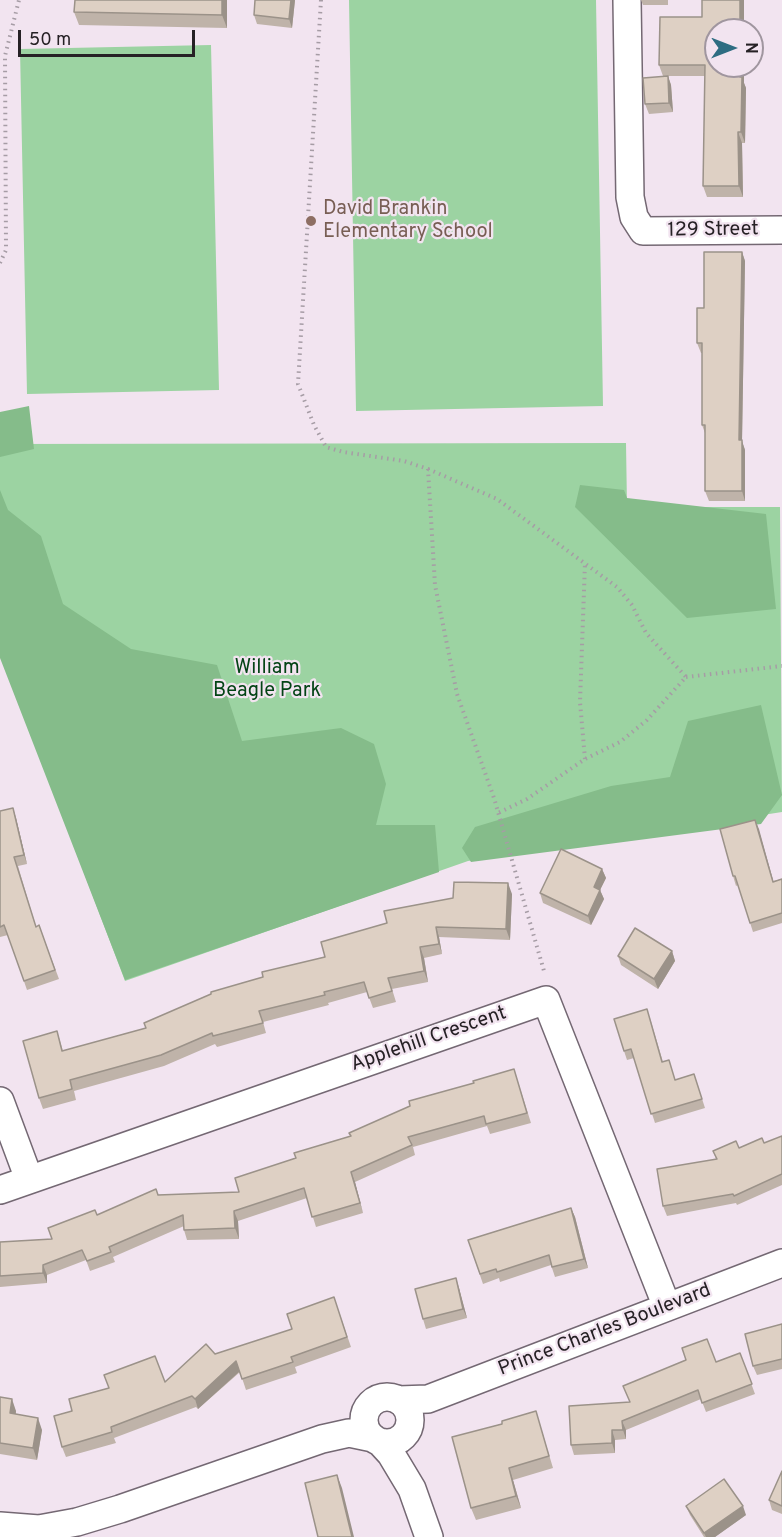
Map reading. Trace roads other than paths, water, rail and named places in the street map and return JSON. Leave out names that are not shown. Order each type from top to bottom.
[{"type":"street","name":"129 Street","points":[[627,0],[630,197],[634,217],[643,231],[782,230]]},
{"type":"street","name":"Applehill Crescent","points":[[0,1190],[546,1000],[667,1307]]},
{"type":"street","points":[[0,1101],[29,1179]]},
{"type":"street","name":"Prince Charles Boulevard","points":[[411,1412],[667,1307],[782,1263]]},
{"type":"street","points":[[322,1439],[348,1424],[370,1404],[384,1397],[411,1412]]},
{"type":"street","points":[[366,1410],[365,1426],[391,1454],[412,1489],[429,1537]]},
{"type":"street","points":[[0,1526],[39,1533],[120,1509],[322,1439],[349,1433],[394,1442],[411,1412]]},
{"type":"street","points":[[411,1412],[412,1489]]},
{"type":"place","name":"David Brankin Elementary School","points":[[311,221]]},
{"type":"park label","name":"William Beagle Park","points":[[267,680]]}]
